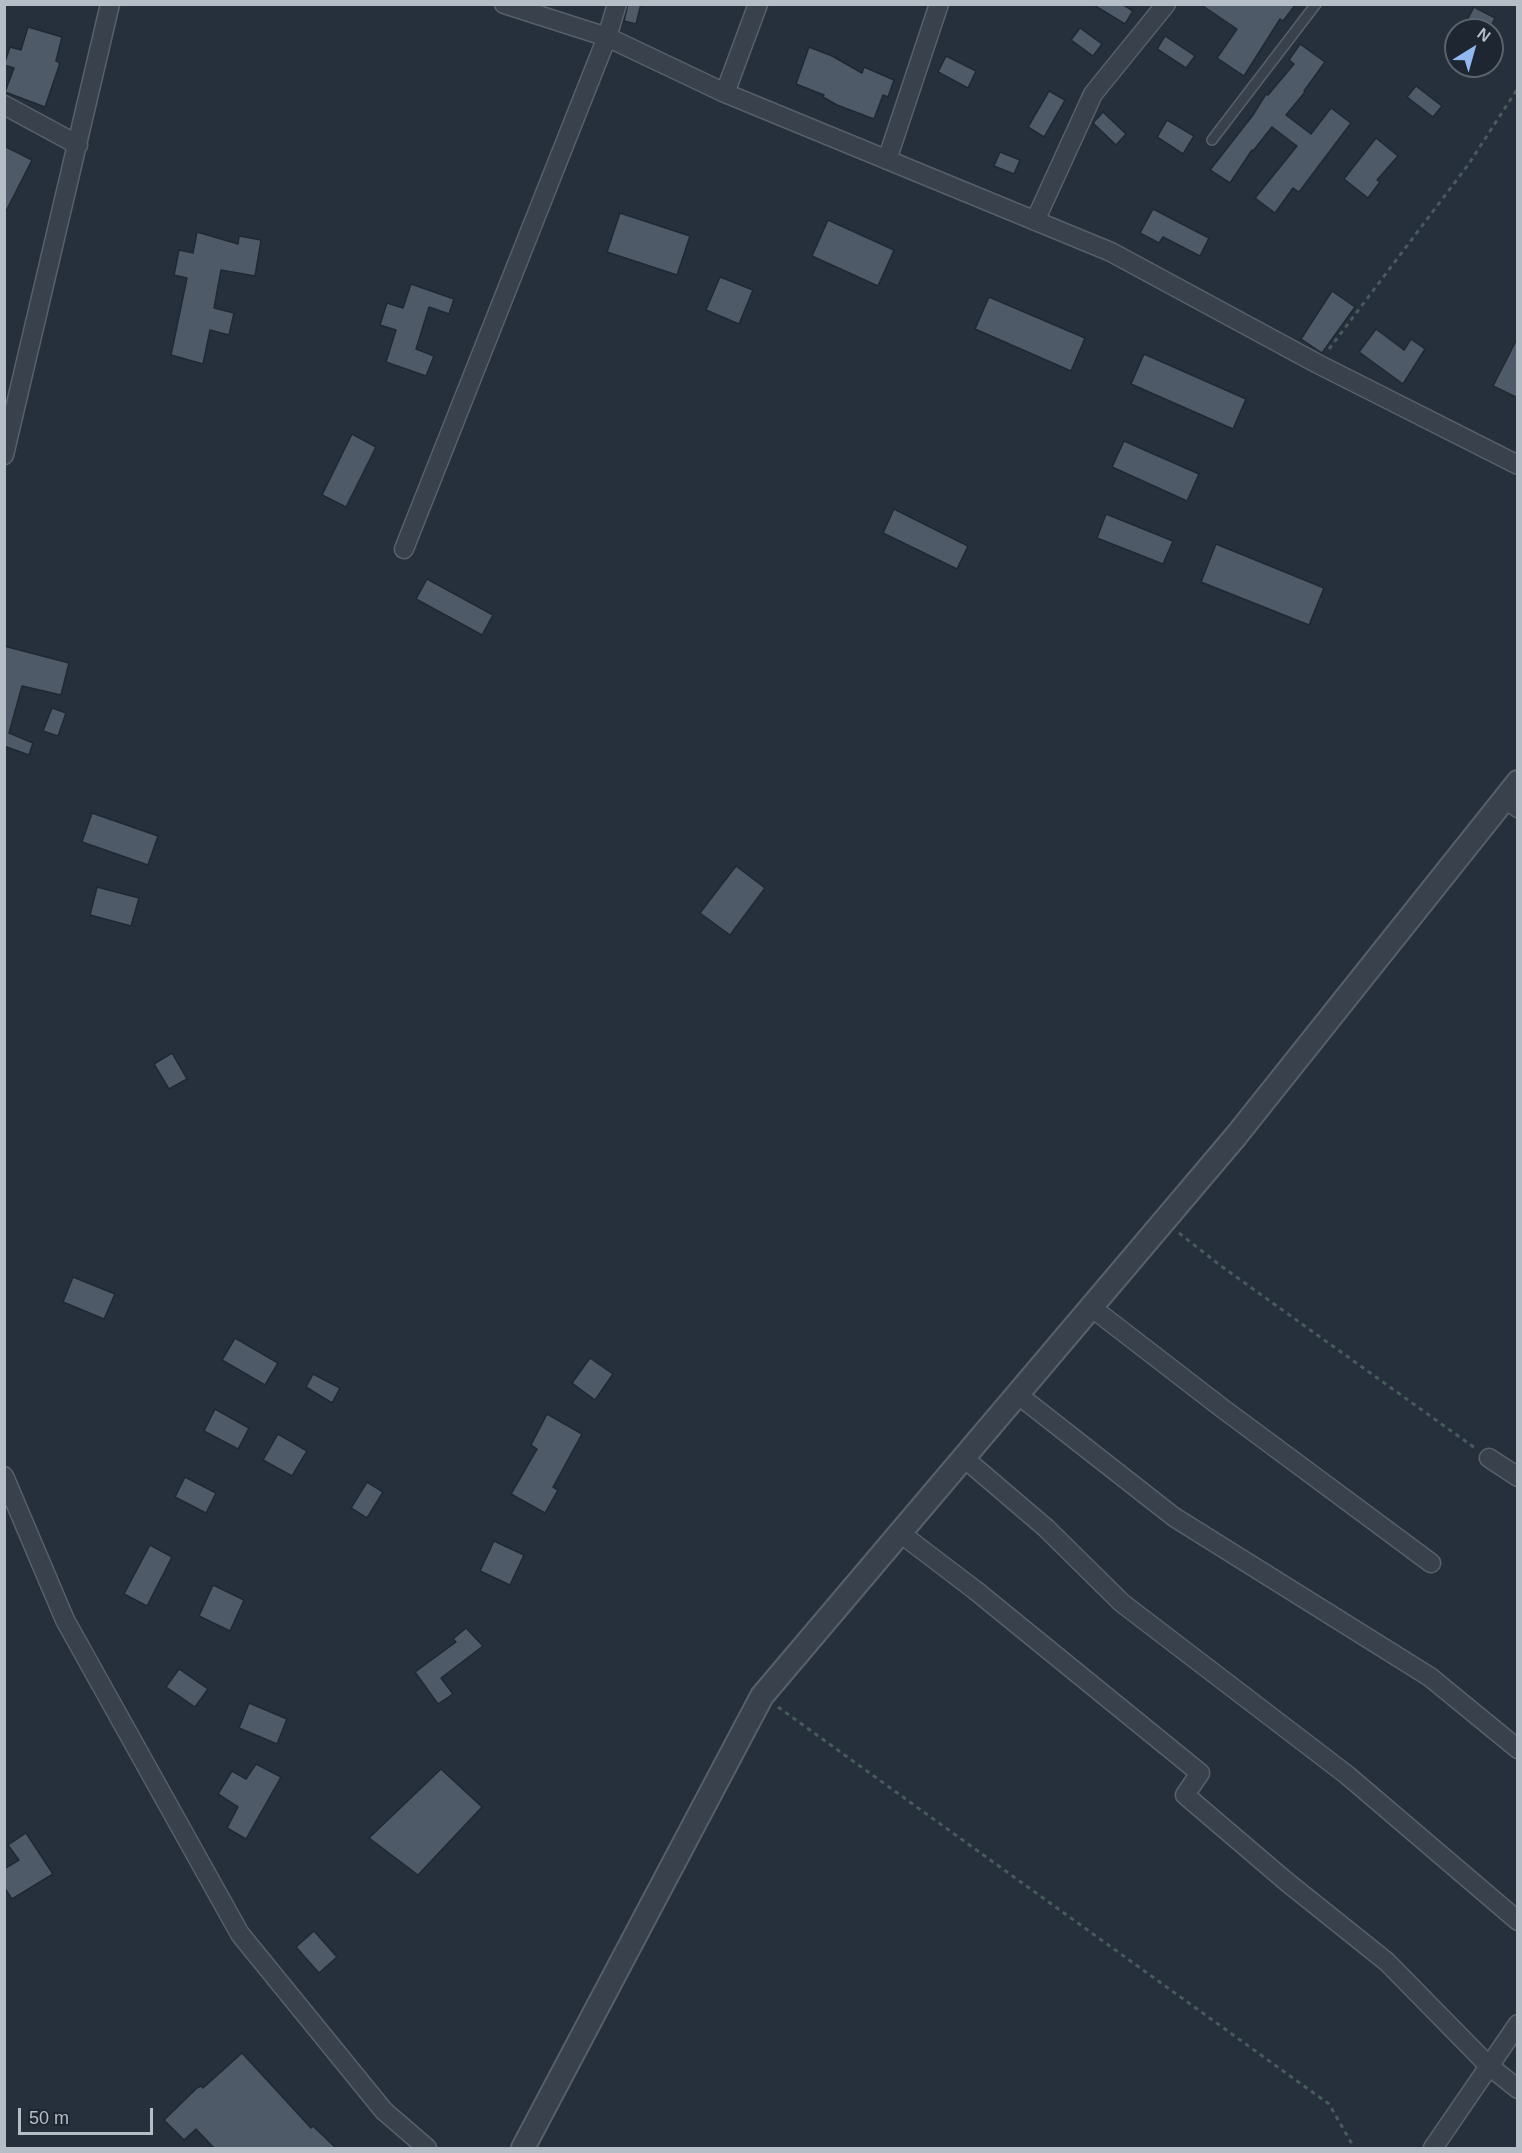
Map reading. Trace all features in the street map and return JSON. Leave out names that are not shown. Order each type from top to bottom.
[{"type":"street","points":[[4,455],[110,4]]},
{"type":"street","points":[[504,4],[607,38],[725,93],[1111,252],[1318,364],[1518,465]]},
{"type":"street","points":[[404,549],[607,38],[617,4]]},
{"type":"street","points":[[725,93],[758,4]]},
{"type":"street","points":[[887,160],[939,4]]},
{"type":"street","points":[[1035,221],[1093,94],[1166,4]]},
{"type":"street","points":[[4,105],[78,145]]},
{"type":"street","points":[[523,2148],[762,1696],[1236,1136],[1513,796]]},
{"type":"street","points":[[1091,1307],[1222,1408],[1431,1563]]},
{"type":"street","points":[[1017,1395],[1174,1518],[1430,1677],[1518,1749]]},
{"type":"street","points":[[964,1458],[1046,1528],[1122,1603],[1347,1775],[1518,1921]]},
{"type":"street","points":[[1489,1458],[1518,1477]]},
{"type":"street","points":[[4,1476],[64,1620],[240,1934],[384,2111],[427,2148]]},
{"type":"street","points":[[900,1533],[975,1590],[1200,1773],[1185,1795],[1287,1882],[1387,1962],[1488,2065],[1518,2089]]},
{"type":"street","points":[[1433,2148],[1518,2024]]},
{"type":"lane","points":[[1212,140],[1316,4]]},
{"type":"path","points":[[1318,364],[1468,165],[1518,88]]},
{"type":"path","points":[[1164,1221],[1221,1266],[1489,1458]]},
{"type":"path","points":[[762,1696],[1329,2104],[1353,2144],[1352,2148]]},
{"type":"building","points":[[628,4],[641,4],[636,24],[624,21]]},
{"type":"building","points":[[1092,4],[1122,4],[1133,11],[1125,24]]},
{"type":"building","points":[[1200,4],[1296,4],[1283,21],[1280,19],[1244,76],[1217,58],[1237,29]]},
{"type":"building","points":[[1474,7],[1495,18],[1468,18]]},
{"type":"building","points":[[28,27],[62,37],[56,61],[60,63],[45,107],[5,92],[14,68],[4,65],[10,47],[21,50]]},
{"type":"building","points":[[1080,28],[1102,44],[1093,56],[1071,40]]},
{"type":"building","points":[[1165,36],[1195,56],[1186,68],[1157,49]]},
{"type":"building","points":[[1300,44],[1325,62],[1286,115],[1311,134],[1331,108],[1351,123],[1299,192],[1293,188],[1275,213],[1255,198],[1297,146],[1272,127],[1252,150],[1230,183],[1210,170],[1253,115],[1266,94],[1268,95],[1294,64],[1289,60]]},
{"type":"building","points":[[809,47],[832,56],[862,73],[864,67],[894,80],[888,97],[883,95],[874,119],[837,105],[823,97],[824,95],[796,84]]},
{"type":"building","points":[[946,56],[976,71],[968,88],[938,72]]},
{"type":"building","points":[[1416,86],[1442,106],[1433,117],[1407,97]]},
{"type":"building","points":[[1049,91],[1065,100],[1044,137],[1028,127]]},
{"type":"building","points":[[1103,112],[1126,134],[1116,145],[1093,123]]},
{"type":"building","points":[[1167,120],[1194,136],[1183,154],[1157,137]]},
{"type":"building","points":[[1376,138],[1398,156],[1377,180],[1380,182],[1368,198],[1344,179]]},
{"type":"building","points":[[4,146],[32,160],[4,215]]},
{"type":"building","points":[[1000,152],[1020,160],[1014,174],[994,166]]},
{"type":"building","points":[[1153,209],[1209,238],[1200,256],[1163,237],[1159,243],[1140,233]]},
{"type":"building","points":[[620,213],[690,236],[677,275],[607,252]]},
{"type":"building","points":[[828,220],[894,250],[878,286],[812,256]]},
{"type":"building","points":[[197,232],[238,244],[239,236],[261,240],[255,276],[221,270],[214,308],[234,313],[229,335],[210,330],[203,364],[171,355],[187,278],[174,275],[179,250],[193,253]]},
{"type":"building","points":[[720,277],[753,290],[739,324],[706,310]]},
{"type":"building","points":[[411,284],[454,299],[449,314],[429,307],[416,349],[434,356],[426,376],[386,362],[396,330],[380,325],[387,303],[403,308]]},
{"type":"building","points":[[1332,291],[1355,307],[1322,353],[1301,339]]},
{"type":"building","points":[[989,297],[1085,338],[1071,371],[975,329]]},
{"type":"building","points":[[1376,329],[1404,350],[1411,339],[1425,349],[1403,384],[1359,352]]},
{"type":"building","points":[[1518,337],[1518,398],[1493,386]]},
{"type":"building","points":[[1144,354],[1246,399],[1233,429],[1131,384]]},
{"type":"building","points":[[352,434],[376,447],[346,507],[322,495]]},
{"type":"building","points":[[1124,441],[1199,474],[1187,501],[1112,467]]},
{"type":"building","points":[[894,509],[968,546],[957,569],[883,533]]},
{"type":"building","points":[[1106,514],[1173,541],[1163,564],[1097,538]]},
{"type":"building","points":[[1216,544],[1324,588],[1309,625],[1201,582]]},
{"type":"building","points":[[427,579],[493,615],[482,635],[416,599]]},
{"type":"building","points":[[4,646],[69,663],[61,695],[22,686],[9,733],[33,743],[29,755],[4,746]]},
{"type":"building","points":[[52,708],[66,713],[58,736],[43,731]]},
{"type":"building","points":[[92,813],[158,836],[148,865],[82,842]]},
{"type":"building","points":[[736,866],[765,888],[730,935],[700,913]]},
{"type":"building","points":[[97,887],[139,898],[131,926],[90,915]]},
{"type":"building","points":[[172,1053],[187,1079],[169,1089],[154,1064]]},
{"type":"building","points":[[73,1277],[115,1294],[104,1319],[63,1302]]},
{"type":"building","points":[[235,1338],[278,1363],[265,1385],[222,1360]]},
{"type":"building","points":[[590,1358],[613,1374],[595,1400],[572,1383]]},
{"type":"building","points":[[313,1374],[340,1388],[332,1403],[306,1387]]},
{"type":"building","points":[[215,1409],[249,1428],[238,1449],[204,1431]]},
{"type":"building","points":[[547,1414],[582,1434],[553,1487],[558,1490],[545,1513],[511,1494],[537,1449],[531,1445]]},
{"type":"building","points":[[278,1434],[307,1451],[292,1476],[263,1460]]},
{"type":"building","points":[[185,1477],[216,1493],[206,1513],[175,1497]]},
{"type":"building","points":[[367,1482],[383,1492],[367,1518],[351,1508]]},
{"type":"building","points":[[494,1541],[524,1555],[510,1585],[480,1571]]},
{"type":"building","points":[[150,1545],[172,1557],[147,1606],[124,1594]]},
{"type":"building","points":[[213,1585],[244,1600],[230,1631],[199,1616]]},
{"type":"building","points":[[466,1628],[483,1646],[441,1678],[453,1694],[438,1704],[415,1672],[456,1642],[453,1639]]},
{"type":"building","points":[[179,1669],[208,1689],[195,1707],[166,1687]]},
{"type":"building","points":[[249,1703],[287,1719],[277,1744],[239,1728]]},
{"type":"building","points":[[256,1764],[281,1777],[246,1839],[227,1828],[238,1807],[218,1794],[232,1771],[246,1779]]},
{"type":"building","points":[[441,1769],[482,1807],[418,1875],[369,1838]]},
{"type":"building","points":[[26,1833],[53,1874],[12,1899],[4,1887],[4,1869],[19,1860],[8,1845]]},
{"type":"building","points":[[314,1931],[337,1957],[319,1973],[296,1947]]},
{"type":"building","points":[[242,2053],[311,2128],[313,2126],[336,2148],[214,2148],[196,2129],[184,2140],[164,2120],[197,2088],[201,2086],[203,2088]]}]
